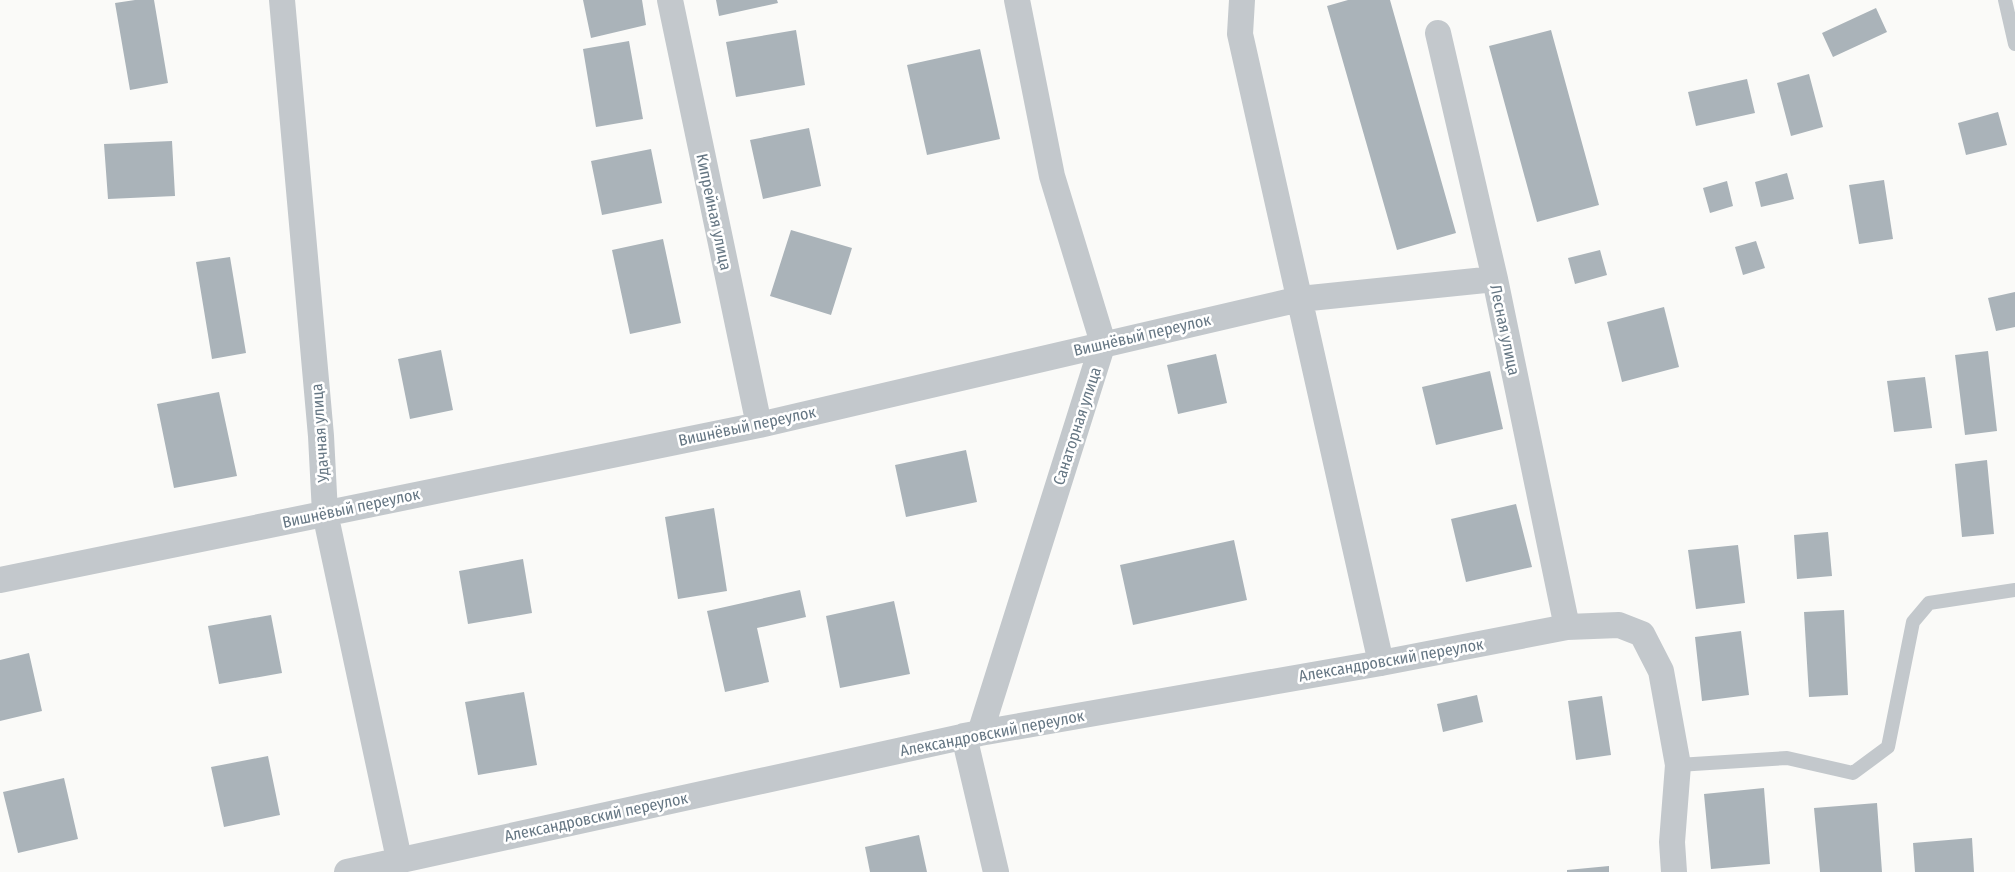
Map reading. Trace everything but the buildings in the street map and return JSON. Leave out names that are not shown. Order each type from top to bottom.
[{"type":"street","name":"Удачная улица","points":[[282,0],[321,436],[325,513],[399,859]]},
{"type":"street","name":"Кипрейная улица","points":[[670,0],[759,425]]},
{"type":"street","points":[[1017,0],[1052,176],[1103,343]]},
{"type":"street","points":[[1242,0],[1240,34],[1381,663]]},
{"type":"street","name":"Лесная улица","points":[[1438,34],[1495,279],[1567,627]]},
{"type":"street","name":"Вишнёвый переулок","points":[[0,580],[759,425],[1103,343],[1300,299],[1495,279]]},
{"type":"street","name":"Санаторная улица","points":[[972,735],[1103,343]]},
{"type":"street","name":"Александровский переулок","points":[[347,872],[399,859],[444,862],[972,735],[1381,663],[1567,627],[1619,625],[1642,634],[1661,671],[1678,765]]},
{"type":"street","points":[[972,735],[996,872]]},
{"type":"street","points":[[1674,872],[1672,842],[1678,765]]},
{"type":"lane","points":[[2005,0],[2015,44]]},
{"type":"lane","points":[[1678,765],[1787,758],[1853,773],[1888,747],[1913,622],[1929,603],[2015,590]]}]
